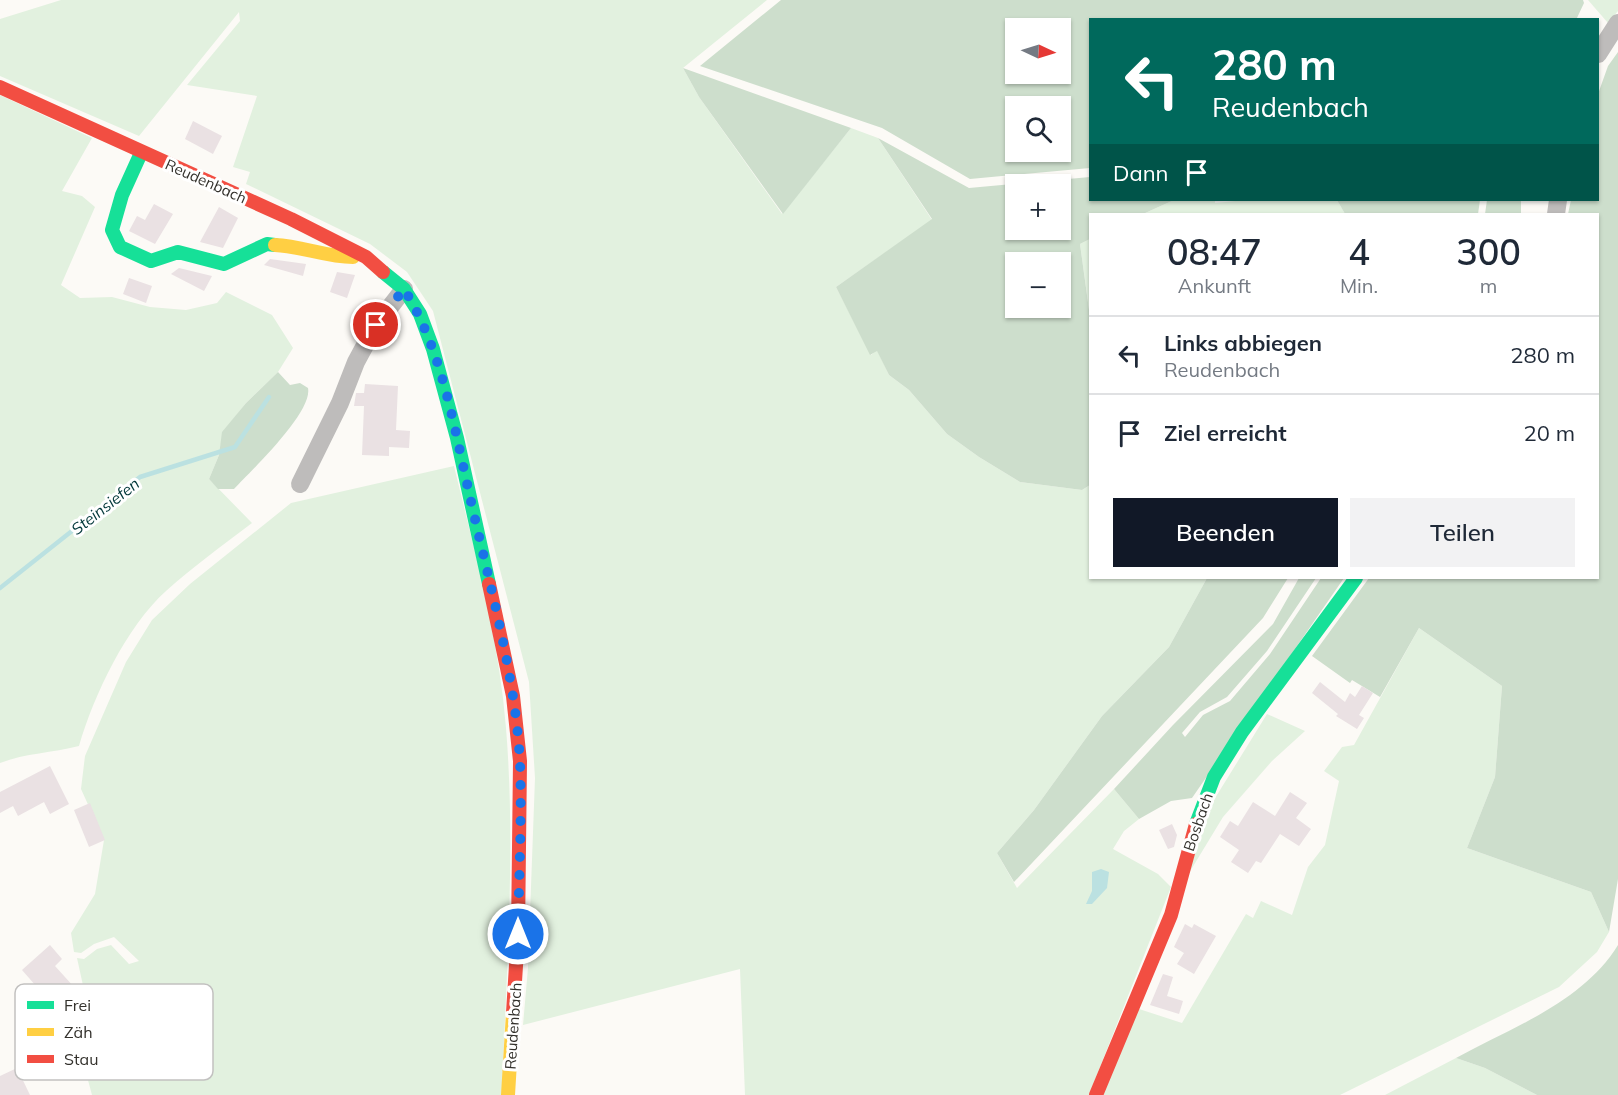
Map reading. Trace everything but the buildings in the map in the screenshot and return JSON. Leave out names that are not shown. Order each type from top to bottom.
[{"type":"street","points":[[1599,52],[1618,23]]},
{"type":"street","name":"Reudenbach","points":[[0,87],[141,153],[291,219],[366,257],[404,289],[420,314],[433,349],[457,438],[513,696],[520,760],[519,922],[508,1095]]},
{"type":"street","points":[[141,153],[122,195],[112,230],[120,247],[151,261],[178,252],[224,264],[267,243],[299,246],[331,257],[366,257]]},
{"type":"street","points":[[300,484],[340,403],[356,362],[376,325],[404,289]]},
{"type":"street","name":"Bosbach","points":[[1096,1095],[1171,915],[1198,815],[1214,777],[1242,732],[1355,579]]},
{"type":"green space","points":[[61,0],[767,0],[683,68],[699,97],[782,214],[851,128],[878,138],[932,220],[836,287],[871,355],[877,350],[889,375],[909,390],[947,434],[1020,482],[1082,490],[1089,486],[1089,579],[1206,579],[1169,647],[1102,716],[1034,810],[997,853],[1017,888],[1114,789],[1139,819],[1124,831],[1113,849],[1158,874],[1171,887],[1089,1095],[745,1095],[740,969],[523,1025],[528,968],[535,778],[529,682],[433,311],[407,272],[370,244],[246,184],[250,172],[233,167],[257,96],[187,85],[240,21],[239,12],[139,136],[0,76],[0,19]]},
{"type":"green space","points":[[781,0],[1583,0],[1584,3],[1577,18],[1089,18],[1089,168],[970,179],[882,128],[700,66]]},
{"type":"green space","points":[[1588,0],[1618,0],[1618,11],[1608,23]]},
{"type":"green space","points":[[1618,52],[1618,879],[1609,932],[1591,892],[1467,848],[1495,777],[1502,686],[1419,628],[1380,697],[1352,680],[1350,683],[1312,656],[1368,579],[1599,579],[1599,213],[1568,213],[1571,201],[1599,201],[1599,91],[1608,66]]},
{"type":"green space","points":[[683,68],[851,128],[783,214],[699,97]]},
{"type":"green space","points":[[0,95],[92,138],[62,191],[82,196],[95,207],[61,285],[80,298],[112,297],[150,307],[186,310],[217,303],[226,292],[272,315],[293,348],[278,372],[246,403],[223,432],[219,455],[209,479],[252,523],[197,565],[151,606],[113,663],[93,705],[79,746],[0,763]]},
{"type":"green space","points":[[878,138],[969,188],[1005,185],[1005,240],[1071,240],[1071,179],[1089,177],[1089,201],[1172,201],[1145,213],[1089,213],[1089,240],[1080,244],[1089,310],[1089,486],[1082,490],[1020,482],[979,457],[947,434],[909,390],[889,375],[877,351],[870,355],[836,287],[932,219]]},
{"type":"green space","points":[[1172,201],[1215,201],[1215,203],[1338,201],[1344,213],[1145,213]]},
{"type":"green space","points":[[1338,201],[1480,201],[1478,213],[1344,213]]},
{"type":"green space","points":[[1487,201],[1521,201],[1521,213],[1485,213]]},
{"type":"green space","points":[[1089,240],[1089,310],[1080,244]]},
{"type":"green space","points":[[278,372],[290,385],[300,383],[308,388],[307,398],[301,411],[279,441],[234,489],[218,489],[209,479],[219,455],[222,432],[246,403]]},
{"type":"green space","points":[[454,466],[492,629],[506,728],[510,866],[502,1095],[92,1095],[88,1080],[213,1080],[213,984],[83,984],[77,958],[84,959],[97,949],[111,945],[129,964],[139,961],[114,937],[94,944],[81,953],[74,952],[71,933],[95,894],[104,840],[81,789],[85,756],[126,662],[152,620],[190,584],[291,503]]},
{"type":"green space","points":[[1206,579],[1287,579],[1263,618],[1014,882],[997,853],[1034,810],[1102,716],[1169,647]]},
{"type":"green space","points":[[1298,579],[1315,579],[1267,651],[1227,697],[1200,712],[1182,733],[1185,737],[1203,715],[1230,701],[1270,654],[1320,579],[1343,579],[1192,798],[1171,801],[1139,819],[1114,789],[1173,725],[1273,624]]},
{"type":"green space","points":[[1419,628],[1502,686],[1495,777],[1467,848],[1591,892],[1609,932],[1597,952],[1559,987],[1340,1095],[1103,1095],[1136,1008],[1182,1023],[1246,914],[1253,918],[1261,901],[1292,915],[1308,867],[1325,845],[1339,781],[1324,771],[1342,747],[1354,745]]},
{"type":"green space","points":[[1267,714],[1305,731],[1272,761],[1223,817],[1186,878],[1204,816]]},
{"type":"green space","points":[[1618,945],[1618,1095],[1537,1095],[1485,1068],[1456,1058],[1523,1024],[1566,998],[1603,965]]},
{"type":"green space","points":[[1456,1058],[1485,1068],[1537,1095],[1385,1095]]},
{"type":"water","points":[[1101,869],[1109,872],[1107,888],[1092,904],[1086,904],[1092,891],[1092,872]]},
{"type":"waterway","name":"Steinsiefen","points":[[0,588],[140,477],[235,447],[269,397]]},
{"type":"traffic: fast","points":[[141,153],[122,195],[112,230],[120,247],[151,261],[178,252],[224,264],[267,244],[275,245]]},
{"type":"traffic: fast","points":[[383,272],[404,289],[420,314],[433,349],[457,438],[489,584]]},
{"type":"traffic: fast","points":[[1196,824],[1214,777],[1242,732],[1355,579]]},
{"type":"traffic: slow","points":[[275,245],[353,257]]},
{"type":"traffic: slow","points":[[508,1095],[513,1013]]},
{"type":"traffic: jam","points":[[0,87],[291,219],[366,257],[383,272]]},
{"type":"traffic: jam","points":[[489,584],[513,696],[520,761],[518,934],[513,1013]]},
{"type":"traffic: jam","points":[[1096,1095],[1171,915],[1196,824]]},
{"type":"route","points":[[376,325],[404,289],[420,314],[433,349],[457,438],[513,696],[520,760],[518,934]]}]
